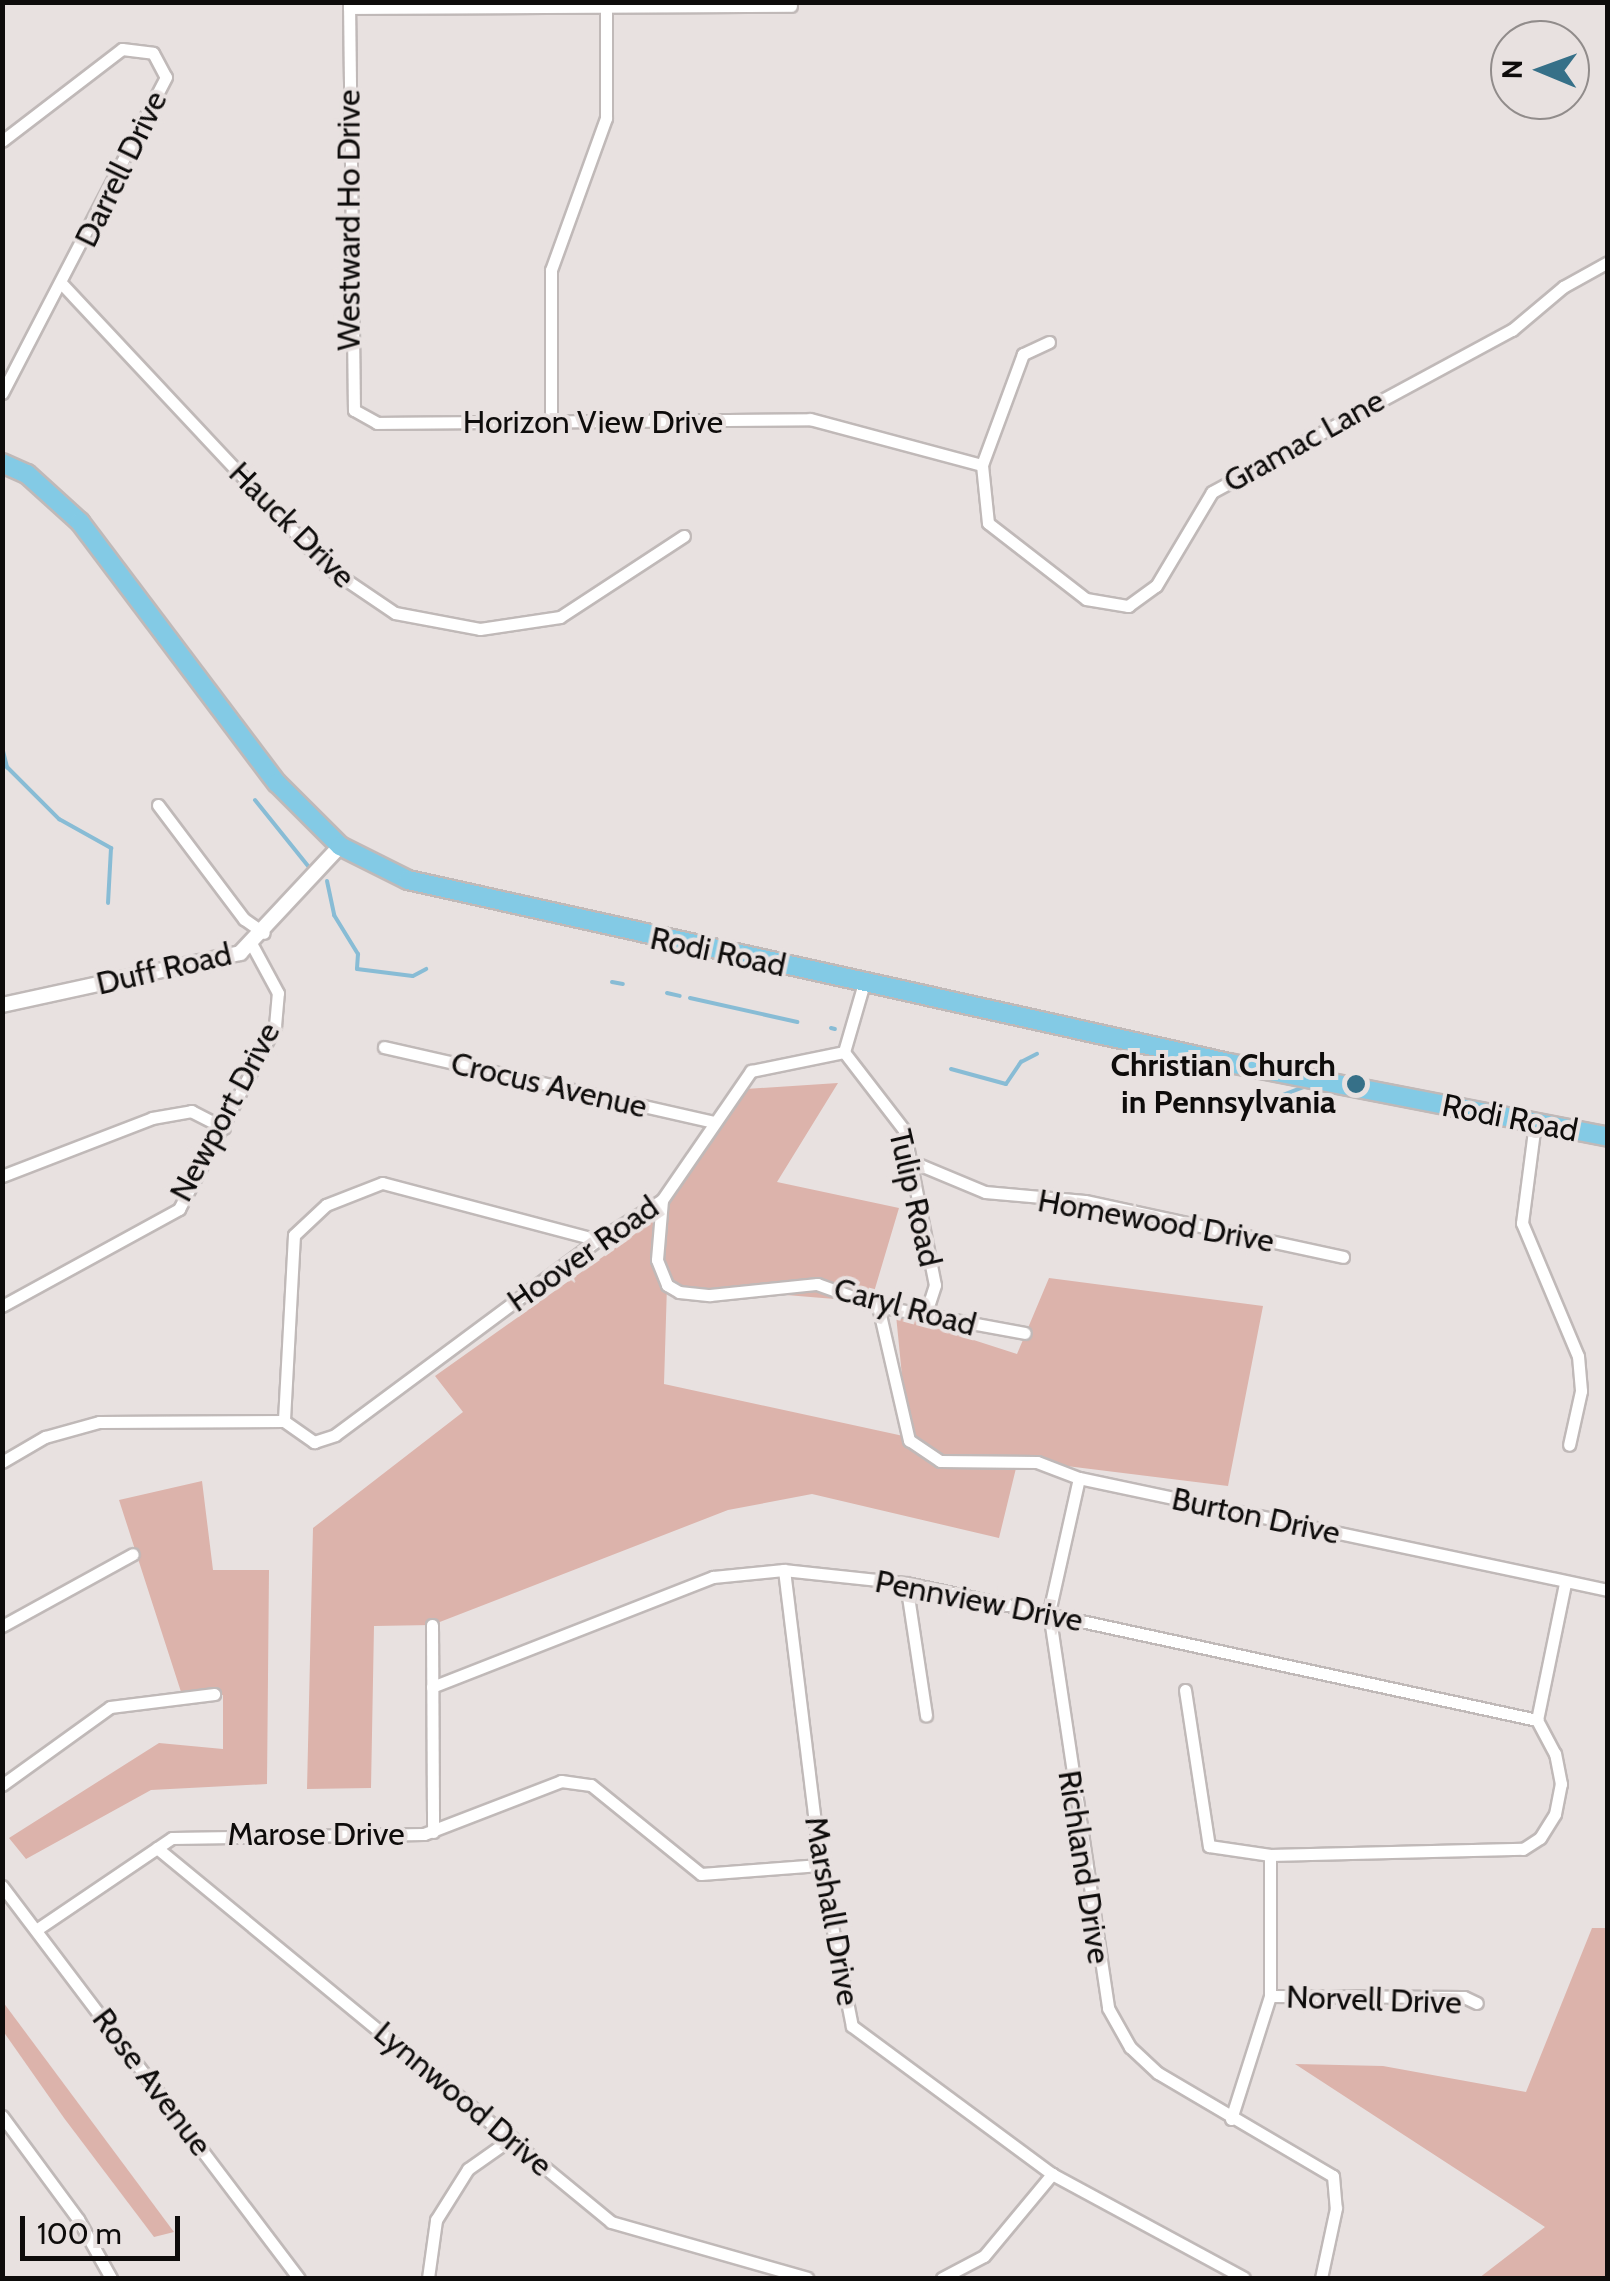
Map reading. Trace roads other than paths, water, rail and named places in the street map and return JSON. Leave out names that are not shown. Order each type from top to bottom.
[{"type":"main road","name":"Rodi Road","points":[[2,462],[27,474],[80,522],[277,783],[340,846],[408,880],[458,896],[864,983],[1608,1137]]},
{"type":"street","points":[[349,5],[791,6]]},
{"type":"street","name":"Westward Ho Drive","points":[[349,5],[349,386],[354,410],[377,423]]},
{"type":"street","points":[[550,422],[551,270],[606,118],[606,7]]},
{"type":"street","name":"Darrell Drive","points":[[2,141],[122,48],[154,53],[166,77],[63,285],[2,393]]},
{"type":"street","name":"Gramac Lane","points":[[1049,342],[1023,354],[982,465],[988,522],[1086,598],[1128,606],[1156,586],[1212,492],[1512,330],[1563,287],[1608,262]]},
{"type":"street","name":"Hauck Drive","points":[[63,285],[327,568],[395,613],[480,629],[560,617],[684,536]]},
{"type":"street","name":"Horizon View Drive","points":[[377,423],[810,418],[982,465]]},
{"type":"street","points":[[158,805],[244,919],[264,933]]},
{"type":"street","name":"Duff Road","points":[[2,1005],[216,962],[252,946],[340,846]]},
{"type":"street","name":"Newport Drive","points":[[2,1306],[179,1209],[224,1128],[279,1011],[274,982],[252,946]]},
{"type":"street","points":[[844,1052],[864,983]]},
{"type":"street","name":"Crocus Avenue","points":[[384,1048],[714,1122]]},
{"type":"street","name":"Hoover Road","points":[[284,1421],[297,1434],[314,1442],[335,1436],[598,1240],[662,1200],[750,1071],[844,1052]]},
{"type":"street","name":"Tulip Road","points":[[844,1052],[891,1106],[913,1162],[935,1285],[926,1313]]},
{"type":"street","points":[[2,1176],[152,1118],[191,1111],[224,1128]]},
{"type":"street","points":[[1535,1123],[1522,1223],[1578,1356],[1581,1392],[1568,1445]]},
{"type":"street","name":"Homewood Drive","points":[[913,1162],[985,1192],[1084,1202],[1344,1258]]},
{"type":"street","points":[[2,1462],[45,1437],[99,1422],[284,1421],[294,1235],[326,1206],[382,1183],[598,1240]]},
{"type":"street","name":"Caryl Road","points":[[662,1200],[655,1244],[667,1285],[710,1295],[817,1284],[878,1306],[926,1313],[984,1330],[1025,1333]]},
{"type":"street","name":"Burton Drive","points":[[878,1306],[909,1440],[940,1460],[1037,1462],[1079,1478],[1608,1590]]},
{"type":"street","name":"Richland Drive","points":[[1079,1478],[1049,1612],[1108,2008],[1130,2046],[1158,2073],[1334,2176],[1336,2208],[1322,2278]]},
{"type":"street","points":[[2,1626],[134,1554]]},
{"type":"street","name":"Pennview Drive","points":[[432,1687],[713,1577],[784,1570],[906,1583],[1537,1720]]},
{"type":"street","name":"Marshall Drive","points":[[784,1570],[820,1865],[852,2026],[1052,2174],[1244,2278]]},
{"type":"street","points":[[906,1583],[926,1716]]},
{"type":"street","points":[[1185,1690],[1209,1846],[1270,1855],[1523,1849],[1540,1838],[1555,1814],[1561,1784],[1556,1754],[1537,1720],[1566,1584]]},
{"type":"street","points":[[432,1626],[433,1832]]},
{"type":"street","points":[[2,1785],[110,1707],[214,1694]]},
{"type":"street","name":"Marose Drive","points":[[36,1930],[157,1848],[186,1834],[433,1832],[548,1783],[570,1781],[591,1785],[701,1874],[820,1865]]},
{"type":"street","name":"Lynnwood Drive","points":[[157,1848],[611,2222],[807,2278]]},
{"type":"street","points":[[1231,2119],[1270,1996],[1270,1855]]},
{"type":"street","name":"Rose Avenue","points":[[2,1886],[299,2278]]},
{"type":"street","name":"Norvell Drive","points":[[1270,1996],[1464,1997],[1477,2004]]},
{"type":"street","points":[[2,2116],[78,2219],[111,2278]]},
{"type":"street","points":[[428,2278],[436,2220],[468,2169],[512,2138]]},
{"type":"street","points":[[942,2278],[984,2256],[1052,2174]]},
{"type":"waterway","points":[[2,747],[7,767],[59,819],[111,848],[108,903]]},
{"type":"waterway","points":[[255,800],[308,866]]},
{"type":"waterway","points":[[327,881],[334,915],[358,954],[357,969],[413,976],[426,969]]},
{"type":"waterway","points":[[612,982],[623,984]]},
{"type":"waterway","points":[[667,993],[680,996]]},
{"type":"waterway","points":[[690,998],[797,1022]]},
{"type":"waterway","points":[[831,1028],[835,1029]]},
{"type":"waterway","points":[[951,1069],[1006,1084],[1021,1062],[1037,1054]]},
{"type":"waterway","points":[[1314,1074],[1332,1071]]},
{"type":"waterway","points":[[1280,1096],[1303,1087]]},
{"type":"place","name":"Christian Church in Pennsylvania","points":[[1356,1084]]}]
